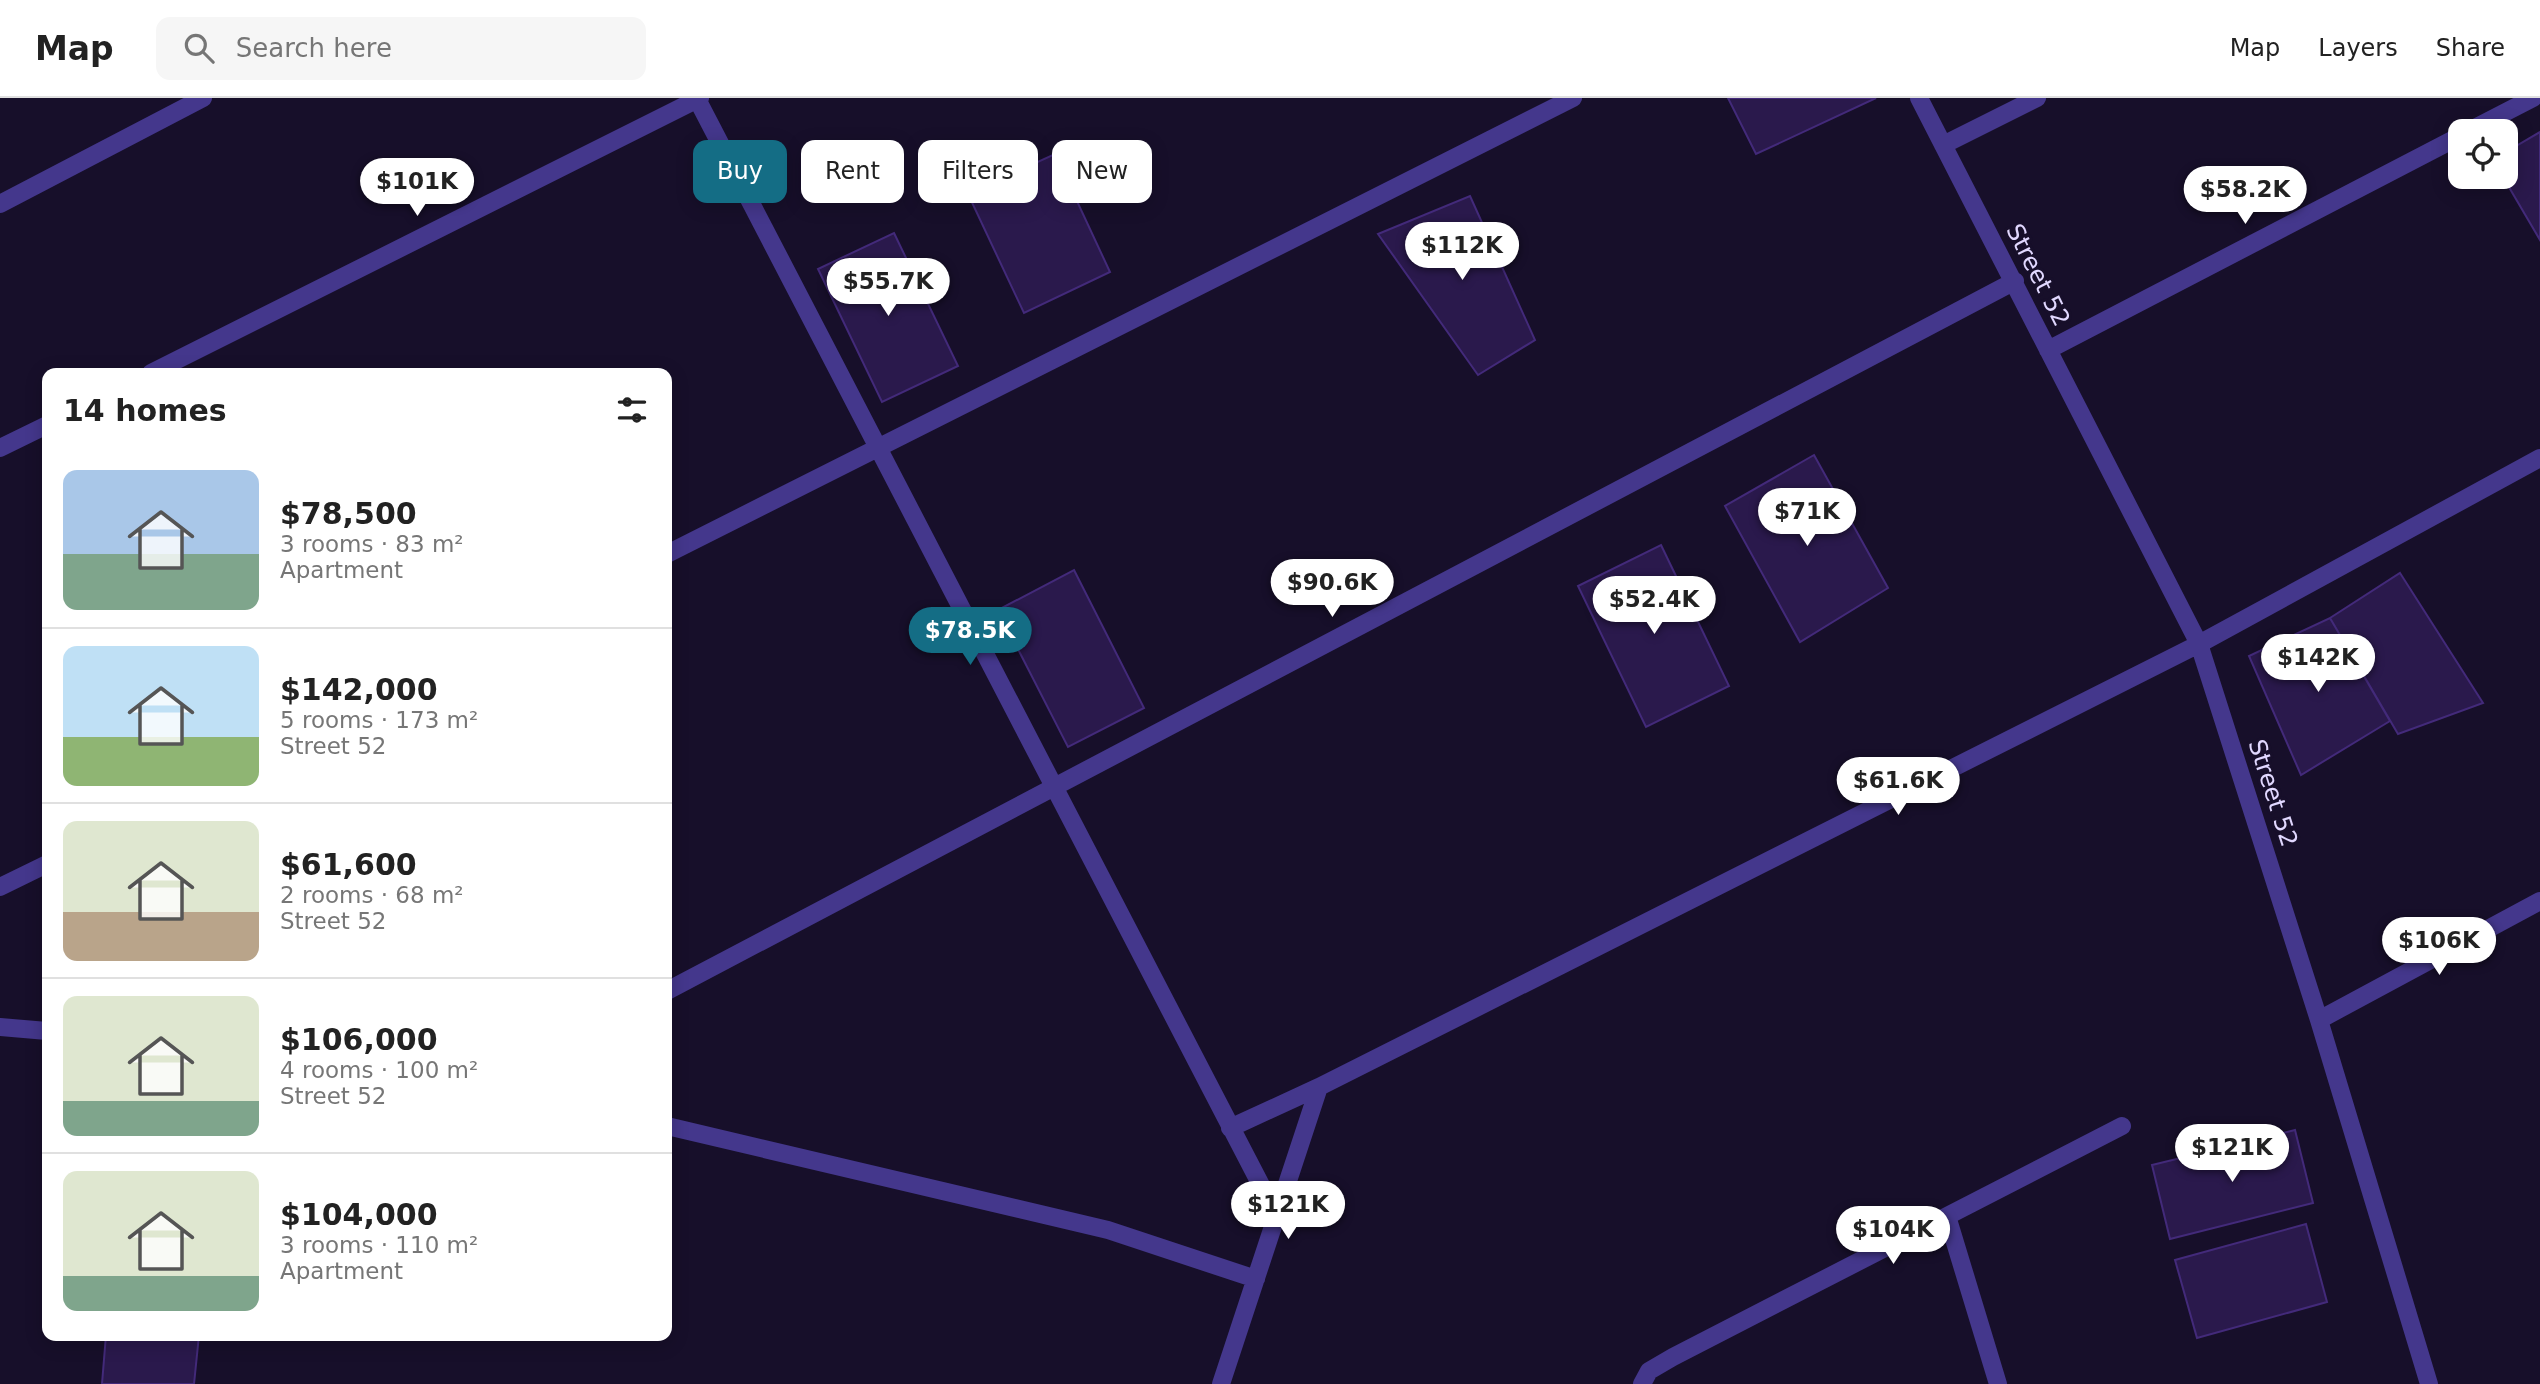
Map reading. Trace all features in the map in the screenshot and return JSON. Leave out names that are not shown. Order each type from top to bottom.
[{"type":"street","points":[[0,204],[203,98]]},
{"type":"street","points":[[672,551],[1573,98]]},
{"type":"street","name":"Street 52","points":[[1919,98],[2199,644],[2319,1020],[2429,1384]]},
{"type":"street","points":[[1943,145],[2037,98]]},
{"type":"street","points":[[2492,119],[2533,98]]},
{"type":"street","points":[[161,368],[699,99],[1276,1216]]},
{"type":"street","points":[[2048,350],[2448,142]]},
{"type":"street","points":[[672,988],[2015,281]]},
{"type":"street","points":[[0,448],[42,427]]},
{"type":"street","points":[[1230,1128],[1319,1087],[2199,644],[2540,458]]},
{"type":"street","points":[[0,887],[42,866]]},
{"type":"street","points":[[2319,1020],[2540,901]]},
{"type":"street","points":[[0,1027],[42,1031]]},
{"type":"street","points":[[1221,1384],[1319,1087]]},
{"type":"street","points":[[1642,1384],[1649,1371],[1673,1357],[2122,1126]]},
{"type":"street","points":[[672,1127],[1108,1230],[1256,1279]]},
{"type":"street","points":[[1947,1216],[1998,1384]]},
{"type":"building","points":[[1728,98],[1876,98],[1756,154]]},
{"type":"building","points":[[2540,132],[2540,240],[2510,189],[2518,189],[2518,145]]},
{"type":"building","points":[[1052,155],[1052,203],[1078,203],[1110,272],[1024,313],[972,203],[1038,203],[1038,162]]},
{"type":"building","points":[[1470,196],[1535,340],[1478,375],[1378,234]]},
{"type":"building","points":[[894,233],[958,366],[882,402],[818,269]]},
{"type":"building","points":[[1814,455],[1888,588],[1800,642],[1725,506]]},
{"type":"building","points":[[1661,545],[1729,686],[1646,727],[1578,586]]},
{"type":"building","points":[[1074,570],[1144,708],[1068,747],[998,610]]},
{"type":"building","points":[[2400,573],[2483,703],[2398,734],[2330,618]]},
{"type":"building","points":[[2330,618],[2390,721],[2301,775],[2249,656]]},
{"type":"building","points":[[2295,1130],[2313,1203],[2170,1239],[2152,1165]]},
{"type":"building","points":[[2306,1224],[2327,1302],[2197,1338],[2175,1260]]},
{"type":"building","points":[[106,1341],[198,1341],[194,1384],[102,1384]]}]
